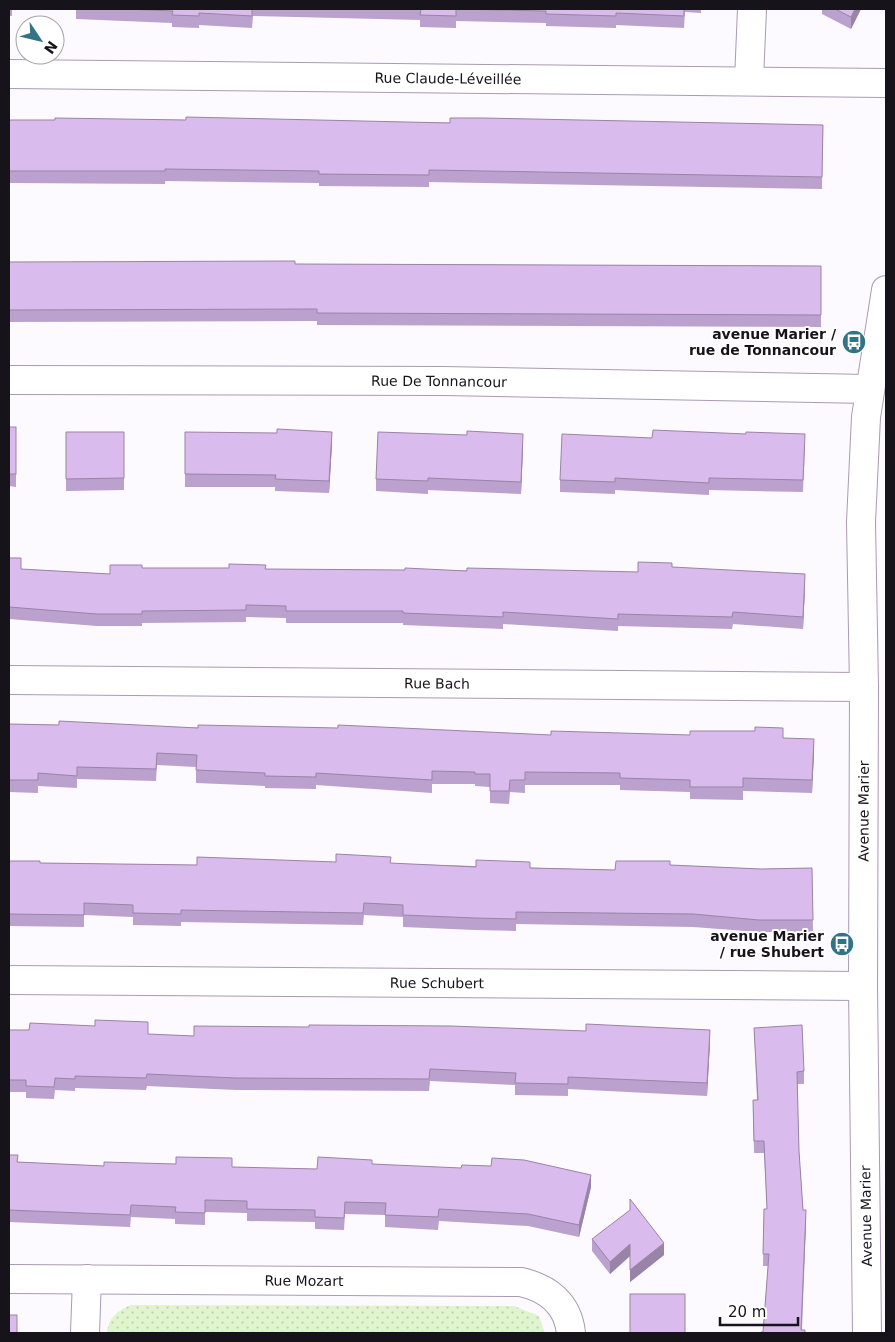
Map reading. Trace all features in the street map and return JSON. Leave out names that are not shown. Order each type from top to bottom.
[{"type":"street","points":[[750,80],[752,9]]},
{"type":"street","name":"Rue Claude-Léveillée","points":[[9,74],[750,80],[886,83]]},
{"type":"street","name":"Avenue Marier","points":[[867,1333],[863,986],[864,687],[861,522],[863,447],[869,389],[886,290]]},
{"type":"street","name":"Rue De Tonnancour","points":[[9,380],[444,381],[869,389]]},
{"type":"street","name":"Rue Bach","points":[[9,680],[864,687]]},
{"type":"street","name":"Rue Schubert","points":[[9,980],[863,986]]},
{"type":"street","name":"Rue Mozart","points":[[9,1279],[521,1282],[534,1285],[556,1298],[570,1324],[571,1333]]},
{"type":"street","points":[[85,1333],[87,1279]]},
{"type":"green space","points":[[131,1305],[514,1306],[539,1316],[545,1333],[107,1333],[109,1323],[115,1315]]},
{"type":"building","points":[[124,9],[252,9],[252,16],[199,13],[199,16],[172,15],[173,11]]},
{"type":"building","points":[[421,9],[456,9],[456,16],[420,15]]},
{"type":"building","points":[[456,9],[684,9],[684,16],[616,13],[616,16],[546,14],[546,11]]},
{"type":"building","points":[[835,9],[855,9],[851,17]]},
{"type":"building","points":[[186,117],[450,123],[450,118],[483,118],[823,125],[822,177],[429,170],[429,175],[165,169],[165,171],[9,171],[9,120],[55,120],[55,118],[186,120]]},
{"type":"building","points":[[295,261],[295,264],[821,266],[821,315],[317,313],[317,309],[9,310],[9,262]]},
{"type":"building","points":[[9,427],[16,427],[16,474],[9,474]]},
{"type":"building","points":[[277,429],[332,432],[329,481],[275,479],[276,475],[185,474],[185,432],[277,433]]},
{"type":"building","points":[[653,430],[746,434],[746,432],[805,434],[803,480],[709,478],[709,483],[615,478],[615,482],[560,480],[562,434],[652,438]]},
{"type":"building","points":[[467,431],[523,434],[521,482],[428,478],[428,481],[376,479],[378,432],[467,435]]},
{"type":"building","points":[[66,432],[124,432],[124,478],[66,479]]},
{"type":"building","points":[[9,558],[21,558],[21,569],[110,574],[110,565],[142,565],[142,568],[229,568],[229,564],[266,565],[265,569],[405,570],[405,568],[467,571],[467,568],[638,572],[638,562],[672,563],[672,567],[805,574],[803,617],[733,612],[732,617],[618,614],[618,619],[503,612],[503,617],[403,613],[403,611],[286,611],[286,606],[246,605],[246,610],[142,611],[142,614],[97,614],[9,607]]},
{"type":"building","points":[[59,721],[198,728],[198,725],[338,728],[338,725],[551,735],[551,731],[690,735],[690,731],[755,731],[755,727],[783,728],[783,738],[814,739],[812,780],[743,778],[743,787],[690,787],[690,780],[620,778],[620,773],[525,772],[525,780],[510,780],[509,791],[490,791],[490,774],[475,774],[475,772],[432,771],[432,780],[316,773],[316,777],[265,776],[265,773],[196,770],[197,755],[157,753],[156,769],[77,767],[77,776],[38,773],[38,780],[9,780],[9,724],[59,725]]},
{"type":"building","points":[[336,854],[391,857],[390,863],[476,867],[476,860],[530,862],[530,868],[615,870],[616,861],[670,861],[670,865],[761,869],[812,868],[813,920],[759,920],[693,914],[516,912],[516,919],[475,918],[403,915],[403,905],[364,903],[363,913],[181,910],[181,914],[133,913],[133,905],[84,903],[84,915],[9,914],[9,861],[197,865],[197,857],[336,862]]},
{"type":"building","points":[[95,1020],[148,1022],[148,1034],[194,1036],[194,1026],[451,1026],[586,1031],[586,1024],[710,1030],[707,1083],[568,1077],[568,1084],[515,1083],[516,1073],[430,1069],[429,1079],[236,1078],[147,1074],[146,1078],[75,1076],[75,1079],[55,1078],[54,1087],[26,1086],[26,1080],[9,1080],[9,1030],[29,1030],[30,1023],[95,1026]]},
{"type":"building","points":[[802,1025],[804,1071],[797,1072],[799,1151],[803,1210],[806,1210],[801,1330],[805,1330],[805,1333],[761,1333],[763,1332],[769,1254],[763,1254],[764,1209],[767,1209],[764,1141],[754,1141],[753,1100],[758,1100],[754,1028]]},
{"type":"building","points":[[9,1155],[18,1155],[17,1162],[104,1166],[104,1162],[176,1164],[176,1157],[232,1158],[232,1167],[317,1169],[318,1157],[372,1160],[372,1164],[461,1168],[462,1165],[491,1166],[492,1158],[524,1160],[591,1175],[579,1225],[528,1214],[439,1209],[438,1217],[385,1215],[386,1203],[345,1202],[344,1218],[315,1217],[315,1210],[247,1209],[247,1201],[205,1200],[205,1213],[175,1212],[176,1207],[131,1205],[130,1215],[9,1210]]},
{"type":"building","points":[[630,1199],[664,1243],[630,1270],[630,1244],[610,1262],[592,1239],[630,1210]]},
{"type":"building","points":[[630,1294],[685,1294],[685,1333],[630,1333]]},
{"type":"building","points":[[9,1315],[17,1315],[17,1333],[9,1333]]},
{"type":"place","name":"avenue Marier / rue de Tonnancour","points":[[854,342]]},
{"type":"place","name":"avenue Marier / rue Shubert","points":[[842,944]]}]
